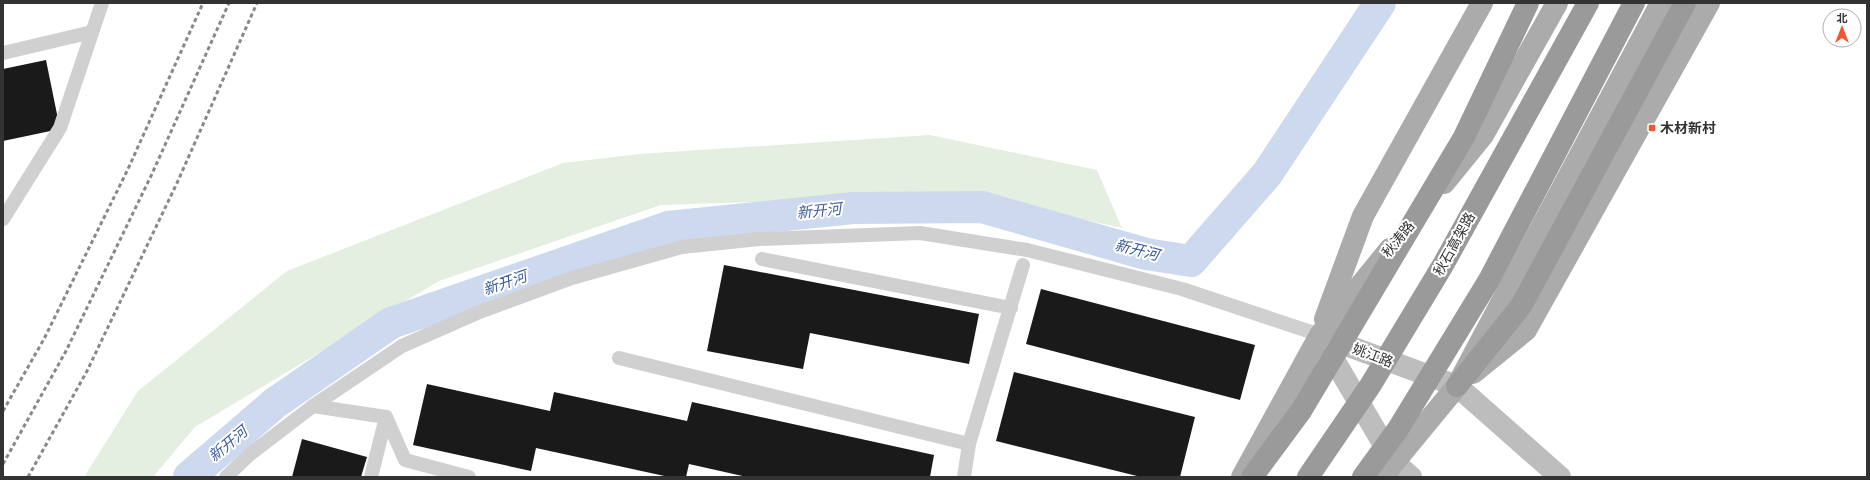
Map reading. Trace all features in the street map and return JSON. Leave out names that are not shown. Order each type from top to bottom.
[{"type":"highway","points":[[1252,477],[1301,411],[1460,144],[1528,3]]},
{"type":"highway","name":"秋石高架路","points":[[1308,477],[1370,386],[1443,265],[1588,3]]},
{"type":"highway","points":[[1363,477],[1398,429],[1489,280],[1634,3]]},
{"type":"highway","points":[[1457,386],[1520,306],[1685,3]]},
{"type":"main road","points":[[1320,335],[1363,216],[1482,3]]},
{"type":"main road","name":"秋涛路","points":[[1242,477],[1320,335],[1483,135],[1557,3]]},
{"type":"main road","points":[[1388,470],[1457,386],[1661,3]]},
{"type":"main road","points":[[1457,386],[1526,330],[1709,3]]},
{"type":"street","name":"姚江路","points":[[1320,335],[1457,386],[1560,477]]},
{"type":"street","name":"姚江路","points":[[1320,335],[1388,470],[1411,477]]},
{"type":"lane","points":[[4,215],[60,128],[102,3]]},
{"type":"lane","points":[[3,53],[92,32]]},
{"type":"lane","points":[[226,477],[249,455],[313,406],[402,346],[477,313],[572,278],[682,247],[759,239],[920,233],[1027,250],[1182,289],[1320,335]]},
{"type":"lane","points":[[762,259],[1011,308]]},
{"type":"lane","points":[[964,477],[970,444],[1023,265]]},
{"type":"lane","points":[[619,358],[970,444]]},
{"type":"lane","points":[[313,406],[386,417]]},
{"type":"lane","points":[[371,477],[386,417]]},
{"type":"lane","points":[[386,417],[405,460],[469,477]]},
{"type":"green space","points":[[930,135],[1097,170],[1122,228],[971,195],[661,205],[439,281],[195,427],[153,477],[84,477],[138,391],[287,271],[563,163],[639,154]]},
{"type":"building","points":[[46,60],[60,129],[3,141],[3,69]]},
{"type":"building","points":[[724,265],[979,314],[969,364],[810,333],[803,369],[707,351]]},
{"type":"building","points":[[1041,289],[1255,345],[1240,400],[1026,344]]},
{"type":"building","points":[[1014,372],[1195,417],[1180,477],[1141,477],[996,441]]},
{"type":"building","points":[[427,384],[550,411],[554,392],[687,421],[692,402],[934,455],[930,477],[747,477],[689,464],[686,477],[669,477],[536,448],[531,471],[413,445]]},
{"type":"building","points":[[302,439],[367,457],[361,477],[292,477]]},
{"type":"waterway","name":"新开河","points":[[189,477],[275,403],[391,323],[668,227],[853,208],[982,207],[1146,254],[1191,261],[1267,174],[1380,3]]},
{"type":"railway","points":[[3,411],[44,339],[128,169],[203,3]]},
{"type":"railway","points":[[3,464],[66,351],[151,176],[229,3]]},
{"type":"railway","points":[[28,477],[87,371],[177,183],[257,3]]},
{"type":"place","name":"木材新村","points":[[1652,128]]}]
